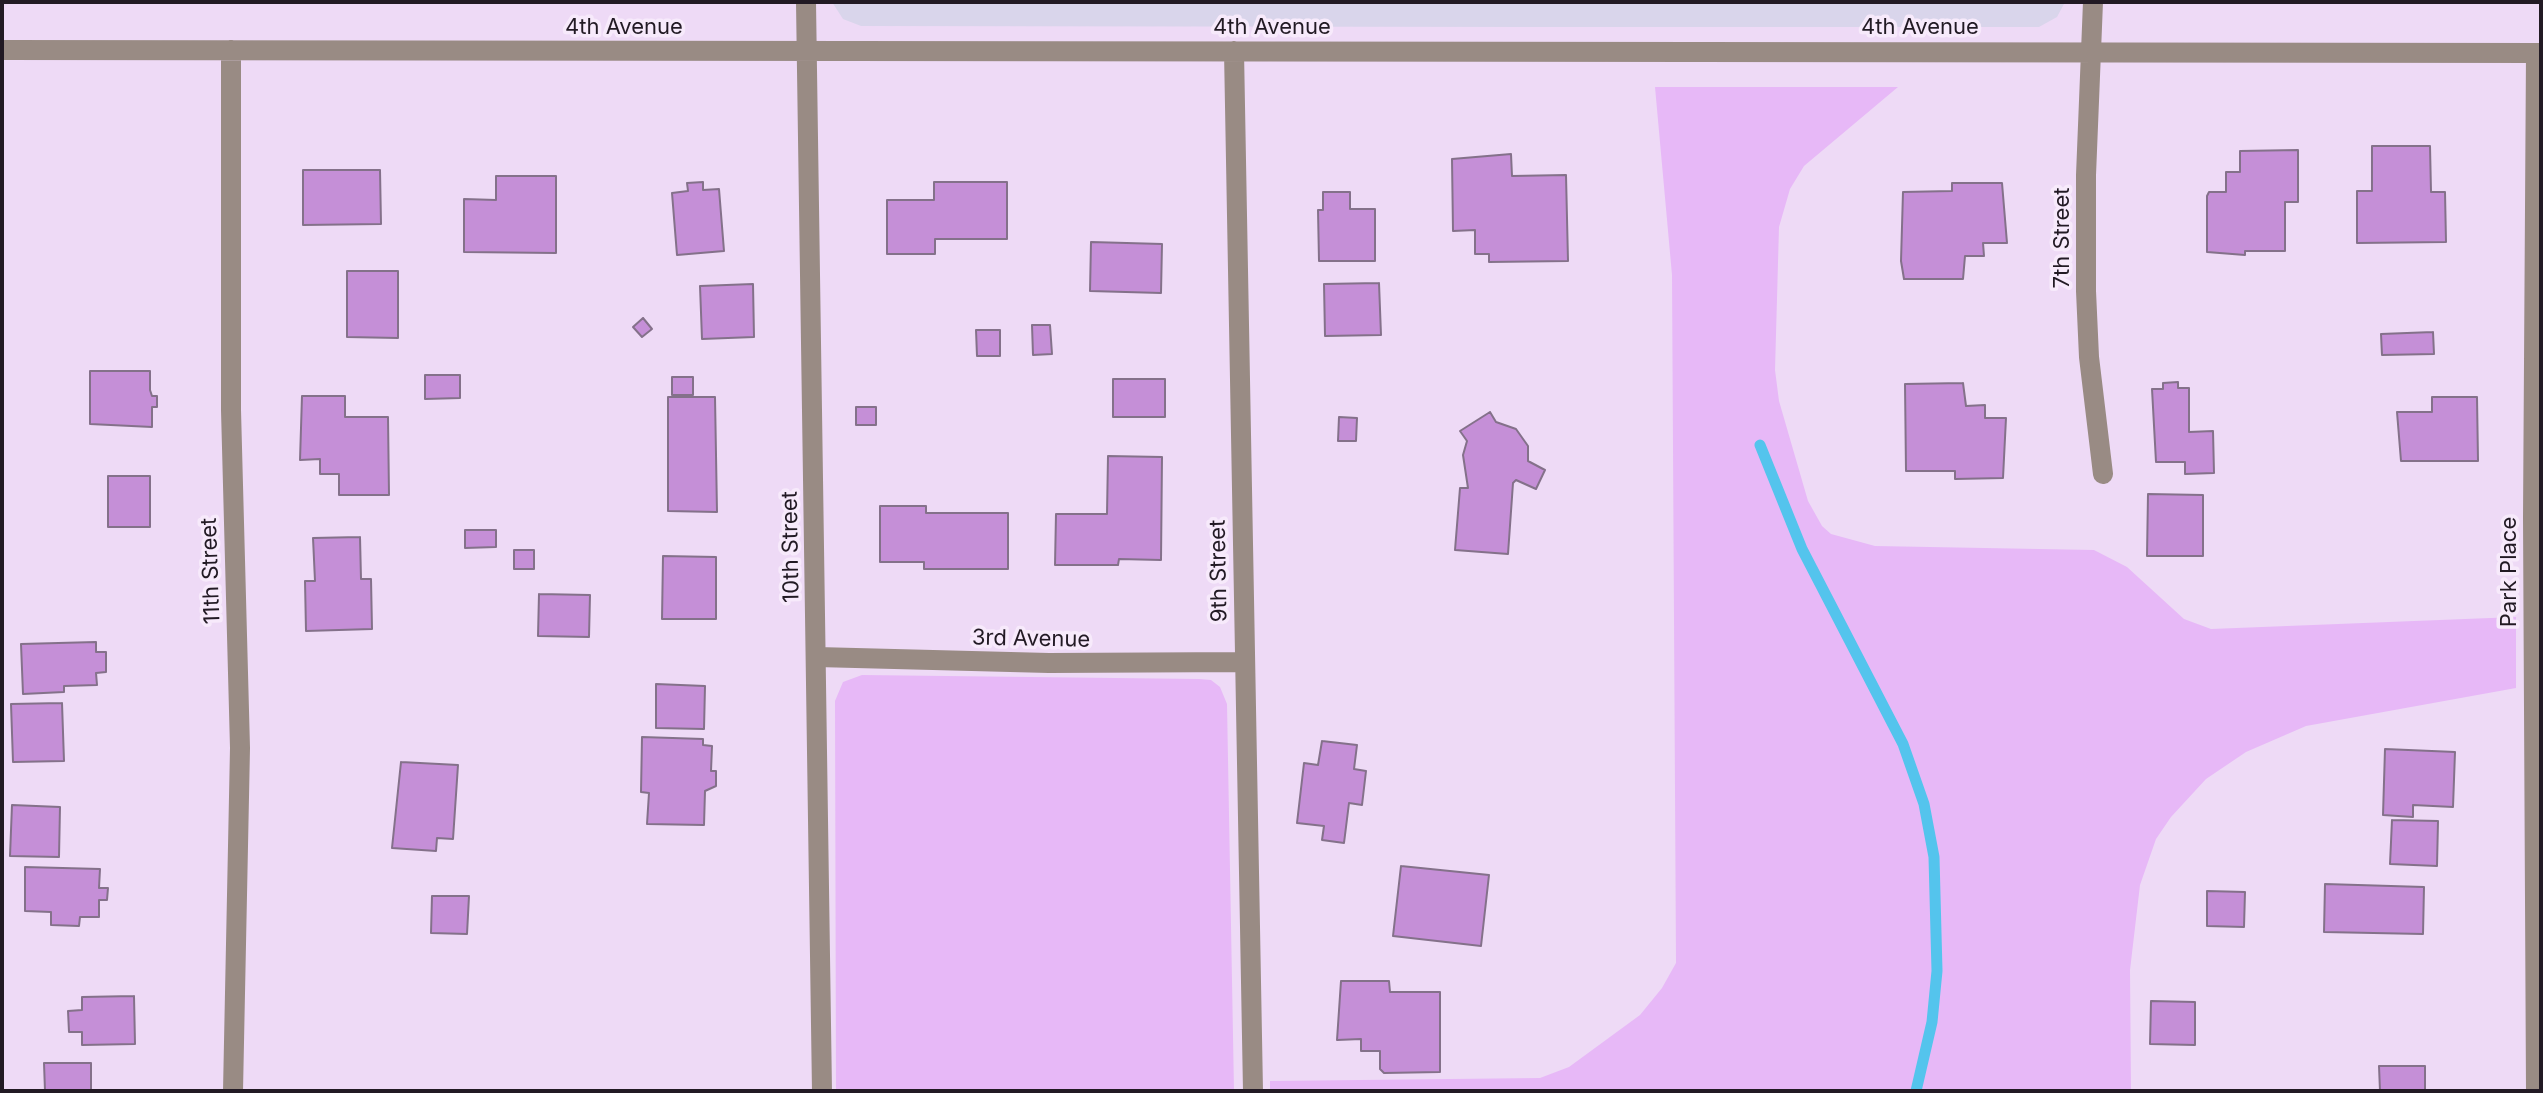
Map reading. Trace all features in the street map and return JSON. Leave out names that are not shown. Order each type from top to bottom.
[{"type":"street","name":"10th Street","points":[[806,2],[822,1091]]},
{"type":"street","name":"7th Street","points":[[2093,2],[2086,291],[2089,357],[2103,474]]},
{"type":"street","name":"4th Avenue","points":[[2,50],[2538,53]]},
{"type":"street","name":"11th Street","points":[[231,50],[231,410],[240,748],[233,1091]]},
{"type":"street","name":"9th Street","points":[[1234,51],[1253,1091]]},
{"type":"street","name":"Park Place","points":[[2536,1091],[2533,548],[2538,53]]},
{"type":"street","name":"3rd Avenue","points":[[817,657],[1061,664],[1245,662]]},
{"type":"shaded area","points":[[832,2],[2065,2],[2057,17],[2039,27],[1525,27],[861,26],[843,19]]},
{"type":"shaded area","points":[[1655,87],[1898,87],[1804,166],[1790,189],[1779,227],[1775,370],[1779,401],[1808,501],[1822,526],[1831,534],[1875,546],[2094,550],[2127,567],[2184,619],[2211,629],[2516,617],[2516,688],[2306,726],[2246,752],[2206,779],[2171,817],[2156,839],[2140,885],[2130,970],[2131,1091],[1270,1091],[1270,1081],[1540,1078],[1569,1067],[1640,1015],[1662,988],[1676,963],[1672,275]]},
{"type":"shaded area","points":[[862,675],[1199,679],[1211,680],[1220,687],[1227,704],[1234,1091],[836,1091],[835,701],[843,682]]},
{"type":"building","points":[[2372,146],[2430,146],[2431,192],[2445,192],[2446,242],[2357,243],[2357,191],[2372,191]]},
{"type":"building","points":[[2298,150],[2298,202],[2285,202],[2285,251],[2245,251],[2245,255],[2207,252],[2207,196],[2209,192],[2226,192],[2226,172],[2240,172],[2240,151]]},
{"type":"building","points":[[1511,154],[1512,176],[1566,175],[1568,261],[1489,262],[1489,254],[1475,254],[1475,230],[1453,231],[1452,159]]},
{"type":"building","points":[[303,170],[380,170],[381,224],[303,225]]},
{"type":"building","points":[[496,176],[556,176],[556,253],[464,252],[464,199],[496,200]]},
{"type":"building","points":[[703,182],[703,190],[719,189],[724,251],[677,255],[672,193],[688,191],[687,183]]},
{"type":"building","points":[[934,182],[1007,182],[1007,239],[935,239],[935,254],[887,254],[887,200],[934,200]]},
{"type":"building","points":[[1952,183],[2002,183],[2007,243],[1983,243],[1984,256],[1965,256],[1963,279],[1904,279],[1901,261],[1903,192],[1952,191]]},
{"type":"building","points":[[1323,192],[1350,192],[1350,209],[1375,209],[1375,261],[1319,261],[1318,210],[1323,210]]},
{"type":"building","points":[[1091,242],[1162,244],[1161,293],[1090,291]]},
{"type":"building","points":[[347,271],[398,271],[398,338],[347,337]]},
{"type":"building","points":[[1379,283],[1381,335],[1325,336],[1324,284]]},
{"type":"building","points":[[753,284],[754,337],[702,339],[700,286]]},
{"type":"building","points":[[643,318],[652,329],[642,337],[633,327]]},
{"type":"building","points":[[1032,325],[1050,325],[1052,354],[1033,355]]},
{"type":"building","points":[[976,330],[1000,330],[1000,356],[977,356]]},
{"type":"building","points":[[2433,332],[2434,354],[2382,355],[2381,334]]},
{"type":"building","points":[[90,371],[150,371],[150,390],[152,396],[157,396],[157,407],[152,407],[152,427],[90,424]]},
{"type":"building","points":[[425,375],[460,375],[460,398],[425,399]]},
{"type":"building","points":[[672,377],[693,377],[693,395],[672,395]]},
{"type":"building","points":[[1113,379],[1165,379],[1165,417],[1113,417]]},
{"type":"building","points":[[2178,382],[2178,388],[2189,388],[2189,432],[2213,431],[2214,473],[2185,474],[2185,462],[2156,462],[2152,389],[2163,389],[2163,383]]},
{"type":"building","points":[[1963,383],[1966,406],[1985,405],[1985,418],[2006,418],[2003,478],[1955,479],[1955,471],[1906,471],[1905,384]]},
{"type":"building","points":[[302,396],[345,396],[345,417],[388,417],[389,495],[339,495],[339,474],[320,474],[320,459],[300,460]]},
{"type":"building","points":[[668,397],[715,397],[717,512],[668,511]]},
{"type":"building","points":[[2432,397],[2477,397],[2478,461],[2401,461],[2397,412],[2432,412]]},
{"type":"building","points":[[856,407],[876,407],[876,425],[856,425]]},
{"type":"building","points":[[1490,412],[1496,422],[1516,429],[1528,446],[1528,461],[1545,470],[1536,489],[1516,480],[1513,483],[1508,554],[1455,550],[1460,488],[1468,488],[1463,455],[1467,441],[1460,431]]},
{"type":"building","points":[[1339,417],[1357,418],[1356,441],[1338,441]]},
{"type":"building","points":[[1108,456],[1162,457],[1161,560],[1119,559],[1118,565],[1055,565],[1056,514],[1107,514]]},
{"type":"building","points":[[108,476],[150,476],[150,527],[108,527]]},
{"type":"building","points":[[2148,494],[2203,495],[2203,556],[2147,556]]},
{"type":"building","points":[[880,506],[926,506],[926,513],[1008,513],[1008,569],[924,569],[924,562],[880,562]]},
{"type":"building","points":[[465,530],[496,530],[496,547],[465,548]]},
{"type":"building","points":[[360,537],[361,579],[371,579],[372,629],[306,631],[305,581],[315,581],[313,538]]},
{"type":"building","points":[[514,550],[534,550],[534,569],[514,569]]},
{"type":"building","points":[[663,556],[716,557],[716,619],[662,619]]},
{"type":"building","points":[[539,594],[590,595],[589,637],[538,636]]},
{"type":"building","points":[[96,642],[96,652],[106,652],[106,672],[96,673],[97,685],[64,686],[64,692],[23,694],[21,644]]},
{"type":"building","points":[[656,684],[705,686],[704,729],[656,728]]},
{"type":"building","points":[[62,703],[64,761],[13,762],[11,704]]},
{"type":"building","points":[[642,737],[703,739],[703,745],[712,746],[711,771],[716,771],[716,786],[705,791],[704,825],[647,824],[649,793],[641,792]]},
{"type":"building","points":[[1322,741],[1357,745],[1354,769],[1366,771],[1362,805],[1349,803],[1344,843],[1322,840],[1324,826],[1297,823],[1304,763],[1318,765]]},
{"type":"building","points":[[2385,749],[2455,752],[2453,807],[2413,805],[2413,817],[2383,815]]},
{"type":"building","points":[[401,762],[458,765],[453,839],[437,838],[436,851],[392,848]]},
{"type":"building","points":[[12,805],[60,807],[59,857],[10,856]]},
{"type":"building","points":[[2392,820],[2438,821],[2437,866],[2390,864]]},
{"type":"building","points":[[1401,866],[1489,875],[1481,946],[1393,936]]},
{"type":"building","points":[[25,867],[100,869],[99,888],[108,888],[107,900],[99,900],[99,917],[80,917],[79,926],[51,925],[51,912],[25,911]]},
{"type":"building","points":[[2325,884],[2424,887],[2423,934],[2324,932]]},
{"type":"building","points":[[2207,891],[2245,892],[2244,927],[2207,926]]},
{"type":"building","points":[[432,896],[469,896],[467,934],[431,933]]},
{"type":"building","points":[[1341,981],[1389,981],[1390,992],[1440,992],[1440,1072],[1384,1073],[1380,1069],[1380,1051],[1361,1051],[1361,1039],[1337,1040]]},
{"type":"building","points":[[134,996],[135,1044],[82,1045],[82,1032],[69,1032],[68,1011],[82,1010],[82,997]]},
{"type":"building","points":[[2151,1001],[2195,1002],[2195,1045],[2150,1044]]},
{"type":"building","points":[[44,1063],[91,1063],[91,1091],[45,1091]]},
{"type":"building","points":[[2379,1066],[2425,1066],[2425,1089],[2428,1091],[2380,1091]]},
{"type":"waterway","points":[[1760,445],[1802,549],[1903,744],[1924,804],[1934,857],[1937,971],[1932,1022],[1916,1091]]}]
